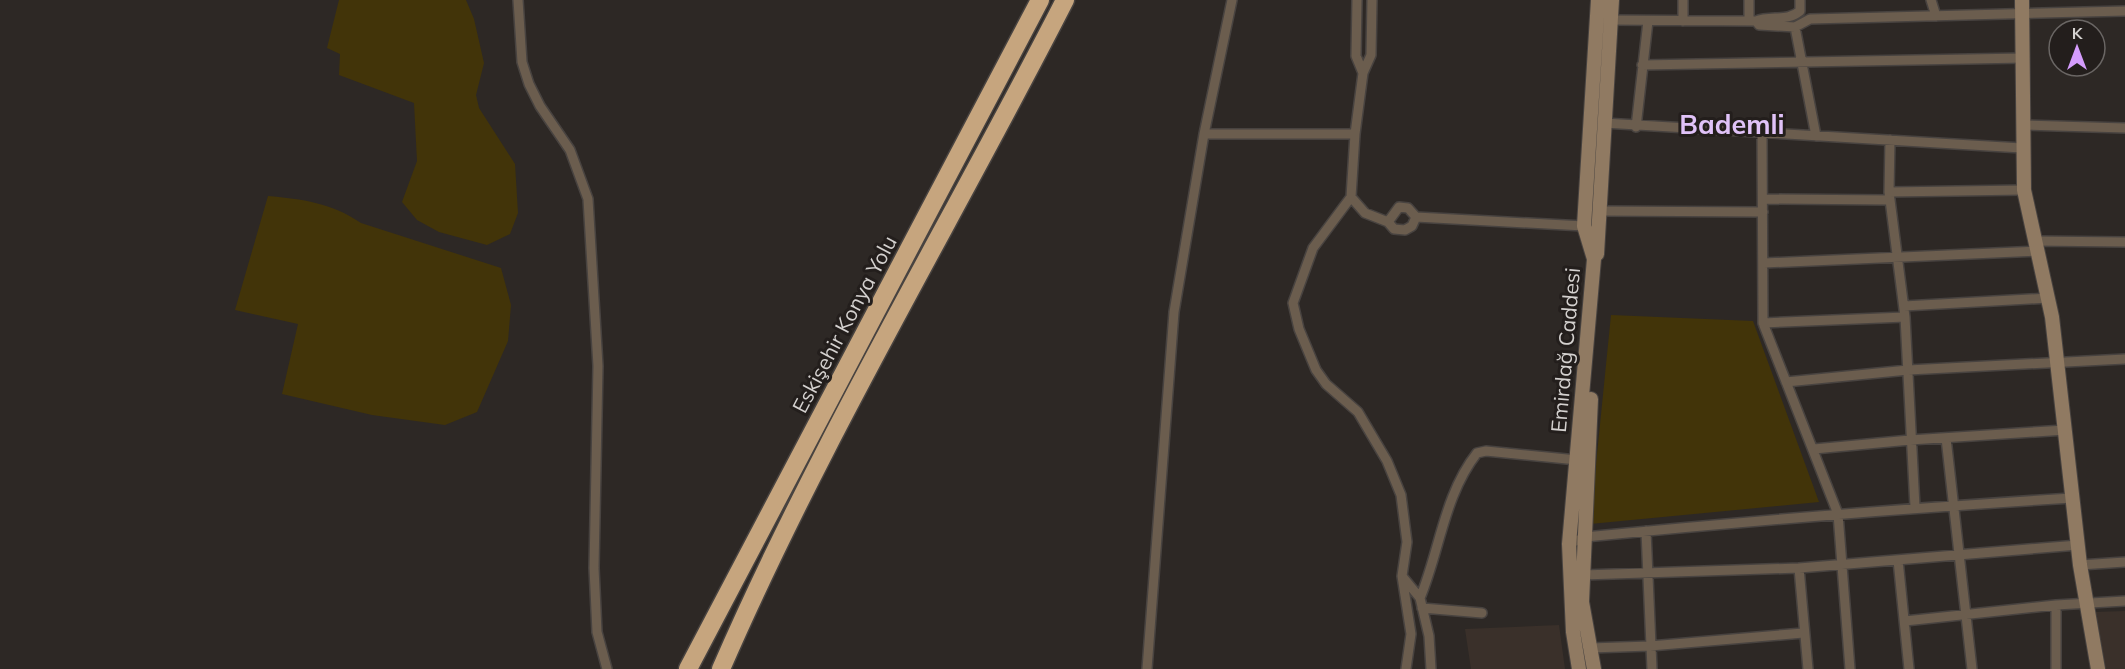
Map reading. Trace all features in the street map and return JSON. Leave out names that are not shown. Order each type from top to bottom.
[{"type":"highway","name":"Eskişehir Konya Yolu","points":[[688,669],[1040,0]]},
{"type":"highway","points":[[722,669],[753,595],[829,444],[1065,0]]},
{"type":"main road","name":"Emirdağ Caddesi","points":[[1594,669],[1582,602],[1604,123],[1604,20],[1598,0]]},
{"type":"main road","name":"Emirdağ Caddesi","points":[[1579,669],[1573,632],[1569,544],[1594,260],[1584,226],[1604,20],[1612,0]]},
{"type":"main road","points":[[2022,7],[2024,190],[2049,298],[2080,565],[2098,669]]},
{"type":"street","points":[[518,0],[522,62],[529,84],[540,106],[570,150],[588,199],[598,366],[595,589],[597,632],[603,662],[607,669]]},
{"type":"street","points":[[1147,669],[1174,312],[1204,134],[1232,0]]},
{"type":"street","points":[[1358,0],[1356,56],[1363,73]]},
{"type":"street","points":[[1372,0],[1371,56],[1363,73],[1355,134],[1351,197],[1313,248],[1300,276],[1293,303],[1299,329],[1316,370],[1326,384],[1358,412],[1388,461],[1401,495],[1407,542],[1402,576],[1410,634],[1406,669]]},
{"type":"street","points":[[1683,0],[1683,21]]},
{"type":"street","points":[[1749,0],[1753,20],[1759,25],[1795,27],[1810,19],[1936,16],[2022,7],[2125,11]]},
{"type":"street","points":[[1604,20],[1753,20],[1793,17],[1800,11],[1800,0]]},
{"type":"street","points":[[1931,0],[1936,16]]},
{"type":"street","points":[[1636,127],[1648,21]]},
{"type":"street","points":[[1795,27],[1816,136]]},
{"type":"street","points":[[1642,65],[2024,58]]},
{"type":"street","points":[[1604,123],[1636,127],[2022,148]]},
{"type":"street","points":[[2024,125],[2125,128]]},
{"type":"street","points":[[1762,133],[1763,323],[1838,514],[1844,564],[1850,669]]},
{"type":"street","points":[[1204,134],[1355,134]]},
{"type":"street","points":[[1890,140],[1890,196],[1905,317],[1915,507]]},
{"type":"street","points":[[1764,199],[2024,190]]},
{"type":"street","points":[[1351,197],[1365,213],[1388,222],[1394,229],[1405,230],[1412,226],[1416,217]]},
{"type":"street","points":[[1388,222],[1399,207],[1408,208],[1416,217],[1584,226]]},
{"type":"street","points":[[1599,211],[1763,212]]},
{"type":"street","points":[[1764,263],[2125,242]]},
{"type":"street","points":[[1904,306],[2049,298]]},
{"type":"street","points":[[1763,323],[1905,317]]},
{"type":"street","points":[[1786,382],[1908,370],[2125,359]]},
{"type":"street","points":[[1814,449],[2065,430]]},
{"type":"street","points":[[1946,438],[1972,669]]},
{"type":"street","points":[[1421,603],[1432,567],[1441,524],[1465,469],[1477,453],[1486,451],[1576,460]]},
{"type":"street","points":[[1569,544],[1585,537],[1646,531],[1953,504],[2072,498]]},
{"type":"street","points":[[1646,531],[1652,669]]},
{"type":"street","points":[[1583,574],[1799,568],[2078,545]]},
{"type":"street","points":[[1898,560],[1909,669]]},
{"type":"street","points":[[2080,565],[2125,562]]},
{"type":"street","points":[[1799,568],[1808,669]]},
{"type":"street","points":[[1402,576],[1421,603],[1429,636],[1431,669]]},
{"type":"street","points":[[1905,621],[2056,605],[2125,601]]},
{"type":"street","points":[[1421,603],[1482,613]]},
{"type":"street","points":[[2056,605],[2056,669]]},
{"type":"street","points":[[1590,648],[1650,646],[1803,633]]},
{"type":"shaded area","points":[[339,0],[466,0],[474,19],[484,63],[476,95],[479,108],[515,164],[518,213],[510,234],[487,245],[439,232],[417,220],[402,202],[417,161],[414,103],[339,75],[340,54],[327,48]]},
{"type":"shaded area","points":[[268,196],[328,206],[361,223],[501,268],[511,305],[508,341],[477,412],[445,425],[372,415],[282,394],[298,324],[235,310]]},
{"type":"shaded area","points":[[1611,315],[1753,321],[1819,502],[1590,524]]},
{"type":"shaded area","points":[[2125,611],[2125,669],[2106,669],[2095,612]]},
{"type":"shaded area","points":[[1559,625],[1565,669],[1471,669],[1465,629]]},
{"type":"district","name":"Bademli","points":[[1732,124]]}]
